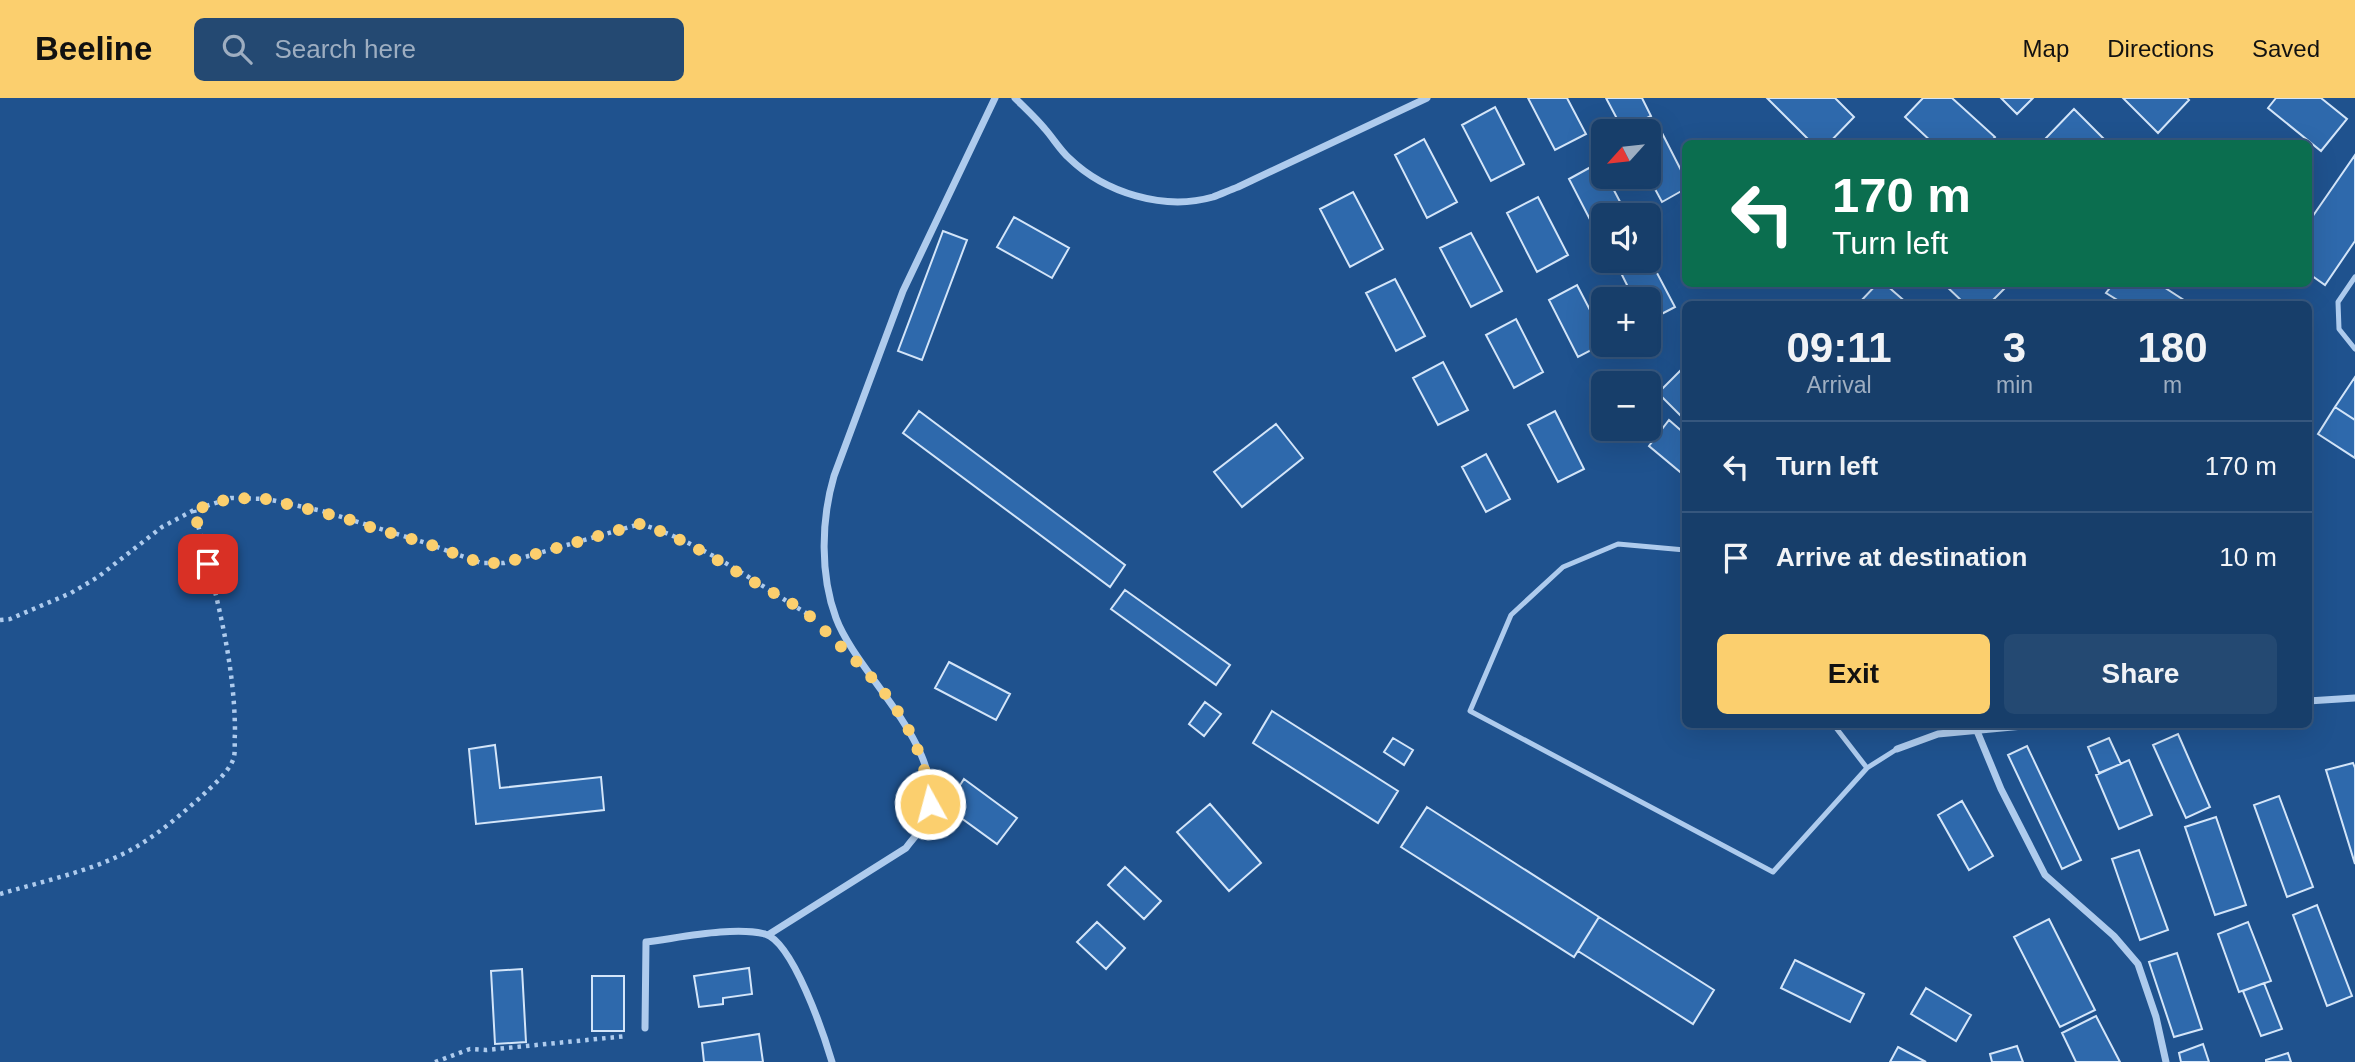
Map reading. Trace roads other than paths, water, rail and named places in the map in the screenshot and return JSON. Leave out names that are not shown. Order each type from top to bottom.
[{"type":"street","points":[[645,1028],[646,942],[740,931],[768,935],[906,848],[922,827],[930,804],[926,770],[919,749],[901,716],[850,646],[836,618],[828,580],[824,528],[826,504],[903,291],[995,98]]},
{"type":"street","points":[[1015,98],[1068,158],[1099,180],[1140,197],[1158,201],[1212,198],[1427,98]]},
{"type":"street","points":[[2312,701],[2355,698]]},
{"type":"street","points":[[1897,749],[1938,734],[2006,728]]},
{"type":"street","points":[[1977,731],[2001,789],[2045,875],[2114,936],[2138,964],[2156,1017],[2166,1062]]},
{"type":"street","points":[[768,935],[790,960],[820,1024],[832,1062]]},
{"type":"lane","points":[[2355,277],[2338,302],[2339,329],[2355,349]]},
{"type":"lane","points":[[1682,550],[1618,544],[1563,567],[1511,615],[1470,711],[1773,872],[1867,768],[1897,749]]},
{"type":"lane","points":[[1836,728],[1867,768]]}]
